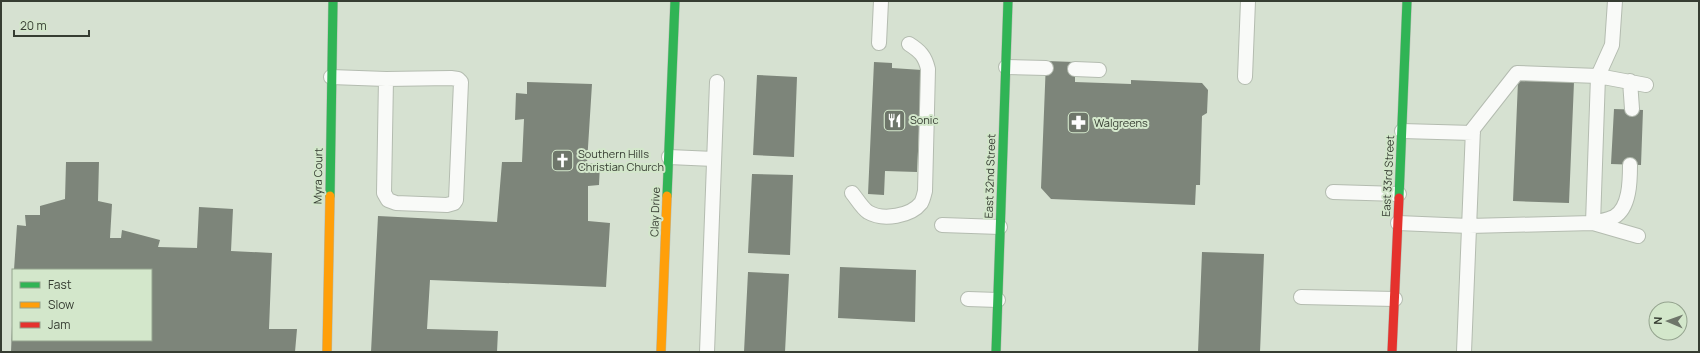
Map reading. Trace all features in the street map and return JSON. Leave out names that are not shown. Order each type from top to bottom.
[{"type":"street","name":"Myra Court","points":[[327,352],[333,1]]},
{"type":"street","name":"Clay Drive","points":[[661,352],[675,1]]},
{"type":"street","name":"East 32nd Street","points":[[996,352],[1008,1]]},
{"type":"street","name":"East 33rd Street","points":[[1392,352],[1407,1]]},
{"type":"lane","points":[[879,42],[881,1]]},
{"type":"lane","points":[[1245,77],[1248,1]]},
{"type":"lane","points":[[1593,223],[1598,76],[1612,45],[1615,1]]},
{"type":"lane","points":[[852,193],[868,211],[878,216],[898,215],[908,212],[922,202],[925,191],[928,69],[926,58],[921,52],[909,44]]},
{"type":"lane","points":[[1006,67],[1046,68]]},
{"type":"lane","points":[[1075,69],[1099,70]]},
{"type":"lane","points":[[1464,352],[1473,129],[1517,73],[1598,76],[1646,85]]},
{"type":"lane","points":[[331,77],[458,79],[461,86],[456,200],[454,203],[448,205],[396,203],[388,200],[384,192],[386,79]]},
{"type":"lane","points":[[1630,81],[1632,109]]},
{"type":"lane","points":[[707,352],[717,82]]},
{"type":"lane","points":[[1402,131],[1473,134]]},
{"type":"lane","points":[[669,157],[714,158]]},
{"type":"lane","points":[[1398,223],[1469,226],[1593,223],[1615,216],[1625,203],[1630,188],[1630,165]]},
{"type":"lane","points":[[1333,192],[1399,194]]},
{"type":"lane","points":[[1593,223],[1638,236]]},
{"type":"lane","points":[[942,225],[1000,227]]},
{"type":"lane","points":[[1301,297],[1394,299]]},
{"type":"lane","points":[[968,299],[998,300]]},
{"type":"building","name":"Walgreens","points":[[1046,61],[1075,62],[1075,82],[1131,84],[1131,80],[1202,83],[1208,90],[1207,113],[1202,116],[1200,185],[1196,185],[1195,205],[1051,199],[1041,188]]},
{"type":"building","name":"Sonic","points":[[874,62],[892,63],[892,68],[922,70],[917,172],[885,171],[884,195],[868,194]]},
{"type":"building","points":[[757,75],[797,77],[794,157],[753,155]]},
{"type":"building","points":[[1518,81],[1574,82],[1569,203],[1513,201]]},
{"type":"building","points":[[527,82],[592,84],[587,163],[600,164],[599,185],[588,186],[588,221],[610,223],[606,287],[430,280],[427,329],[498,331],[497,352],[371,352],[378,216],[497,222],[502,162],[522,162],[524,119],[515,120],[516,93],[527,94]]},
{"type":"building","points":[[1614,109],[1643,110],[1641,165],[1611,164]]},
{"type":"building","points":[[66,162],[99,162],[98,201],[112,204],[110,238],[121,238],[122,230],[160,240],[158,247],[197,248],[199,207],[233,209],[231,251],[272,253],[269,329],[297,329],[295,352],[11,352],[12,326],[12,341],[152,341],[152,269],[14,269],[17,225],[26,226],[25,215],[40,215],[40,206],[65,199]]},
{"type":"building","points":[[752,174],[793,175],[790,255],[748,253]]},
{"type":"building","points":[[1202,252],[1264,254],[1260,352],[1198,352]]},
{"type":"building","points":[[840,267],[916,270],[915,322],[838,318]]},
{"type":"building","points":[[748,272],[789,274],[785,352],[744,352]]},
{"type":"traffic: fast","points":[[330,196],[333,1]]},
{"type":"traffic: fast","points":[[667,196],[675,1]]},
{"type":"traffic: fast","points":[[996,352],[1008,1]]},
{"type":"traffic: fast","points":[[1399,198],[1407,1]]},
{"type":"traffic: slow","points":[[327,352],[330,196]]},
{"type":"traffic: slow","points":[[661,352],[667,196]]},
{"type":"traffic: jam","points":[[1392,352],[1399,198]]},
{"type":"place","name":"Sonic","points":[[895,120]]},
{"type":"place","name":"Walgreens","points":[[1078,123]]},
{"type":"place","name":"Southern Hills Christian Church","points":[[562,160]]}]
